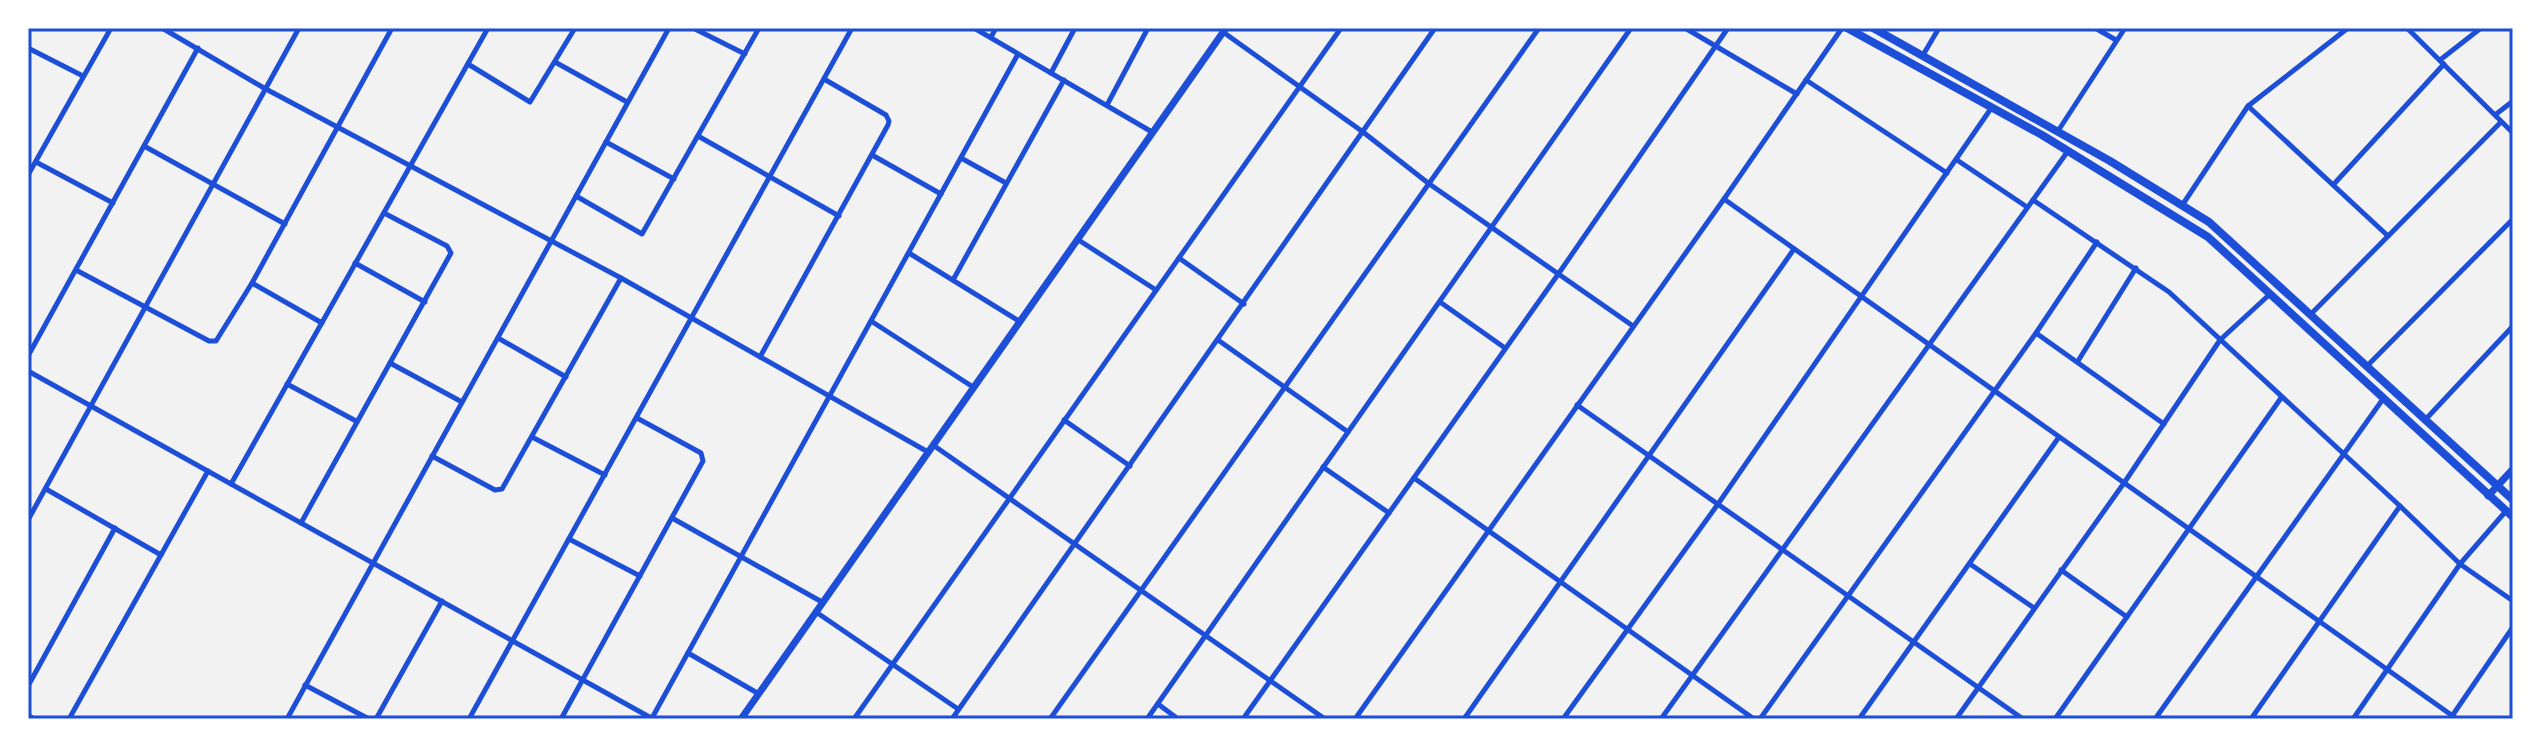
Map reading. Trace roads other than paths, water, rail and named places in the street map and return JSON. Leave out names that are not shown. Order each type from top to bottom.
[{"type":"main road","points":[[1844,28],[1993,107],[2184,221],[2218,246],[2271,293],[2509,514]]},
{"type":"main road","points":[[1873,28],[2058,131],[2209,222],[2513,500]]},
{"type":"street","points":[[28,175],[111,28]]},
{"type":"street","points":[[162,28],[264,88],[411,164],[621,278],[829,397],[930,449],[1010,497],[1325,719]]},
{"type":"street","points":[[28,520],[299,28]]},
{"type":"street","points":[[76,270],[209,341],[216,341],[252,283],[392,28]]},
{"type":"street","points":[[231,484],[488,28]]},
{"type":"street","points":[[468,64],[530,102],[575,28]]},
{"type":"street","points":[[287,719],[669,28]]},
{"type":"street","points":[[693,28],[745,54]]},
{"type":"street","points":[[576,196],[641,235],[759,28]]},
{"type":"street","points":[[469,719],[852,28]]},
{"type":"street","points":[[974,28],[1153,133]]},
{"type":"street","points":[[991,37],[996,28]]},
{"type":"street","points":[[1051,73],[1075,28]]},
{"type":"street","points":[[1107,105],[1148,28]]},
{"type":"street","points":[[854,719],[1341,28]]},
{"type":"street","points":[[952,719],[1435,28]]},
{"type":"street","points":[[1050,719],[1539,28]]},
{"type":"street","points":[[1147,719],[1631,28]]},
{"type":"street","points":[[1685,28],[1797,94]]},
{"type":"street","points":[[1243,719],[1559,273],[1728,28]]},
{"type":"street","points":[[1355,719],[1844,28]]},
{"type":"street","points":[[1923,55],[1937,31],[1926,28]]},
{"type":"street","points":[[2095,28],[2116,40]]},
{"type":"street","points":[[2058,131],[2125,28]]},
{"type":"street","points":[[2183,204],[2248,106],[2348,28]]},
{"type":"street","points":[[2407,28],[2513,133]]},
{"type":"street","points":[[2333,185],[2442,62],[2481,28]]},
{"type":"street","points":[[741,719],[1225,30],[1428,183],[1633,326]]},
{"type":"street","points":[[28,48],[83,76]]},
{"type":"street","points":[[28,356],[198,48]]},
{"type":"street","points":[[28,371],[653,719],[1018,54]]},
{"type":"street","points":[[555,62],[628,102]]},
{"type":"street","points":[[760,357],[888,125],[888,118],[824,79]]},
{"type":"street","points":[[953,280],[1064,80]]},
{"type":"street","points":[[1806,80],[1947,173]]},
{"type":"street","points":[[2495,115],[2513,101]]},
{"type":"street","points":[[2248,106],[2388,236]]},
{"type":"street","points":[[1563,719],[1718,504],[1993,107]]},
{"type":"street","points":[[2310,315],[2501,122]]},
{"type":"street","points":[[698,136],[839,216]]},
{"type":"street","points":[[606,142],[674,179]]},
{"type":"street","points":[[144,146],[285,224]]},
{"type":"street","points":[[1661,719],[2068,150]]},
{"type":"street","points":[[872,155],[941,194]]},
{"type":"street","points":[[961,158],[1006,183]]},
{"type":"street","points":[[1957,160],[2027,207]]},
{"type":"street","points":[[36,162],[113,203]]},
{"type":"street","points":[[1724,199],[2453,718],[2513,627]]},
{"type":"street","points":[[2033,200],[2169,292],[2460,564],[2513,601]]},
{"type":"street","points":[[301,523],[450,256],[450,248],[384,213]]},
{"type":"street","points":[[2366,366],[2513,219]]},
{"type":"street","points":[[1077,239],[1156,290]]},
{"type":"street","points":[[1414,478],[1757,719],[1848,597],[2097,242]]},
{"type":"street","points":[[1464,719],[1794,249]]},
{"type":"street","points":[[909,253],[1019,321]]},
{"type":"street","points":[[1179,258],[1244,304]]},
{"type":"street","points":[[355,263],[425,302]]},
{"type":"street","points":[[2078,361],[2136,268]]},
{"type":"street","points":[[432,456],[498,491],[505,487],[621,278]]},
{"type":"street","points":[[252,283],[322,323]]},
{"type":"street","points":[[1956,719],[2124,483],[2220,340],[2271,293]]},
{"type":"street","points":[[1440,302],[1505,348]]},
{"type":"street","points":[[871,321],[973,387]]},
{"type":"street","points":[[2425,420],[2513,326]]},
{"type":"street","points":[[2036,333],[2164,424]]},
{"type":"street","points":[[498,338],[566,377]]},
{"type":"street","points":[[1218,340],[1348,432]]},
{"type":"street","points":[[390,363],[462,402]]},
{"type":"street","points":[[287,384],[357,421]]},
{"type":"street","points":[[2055,719],[2281,398]]},
{"type":"street","points":[[2155,719],[2384,398]]},
{"type":"street","points":[[1577,405],[2023,719]]},
{"type":"street","points":[[561,719],[704,457],[637,418]]},
{"type":"street","points":[[1064,420],[1130,466]]},
{"type":"street","points":[[532,437],[605,475]]},
{"type":"street","points":[[1859,719],[2059,437]]},
{"type":"street","points":[[1323,467],[1389,513]]},
{"type":"street","points":[[2488,496],[2513,469]]},
{"type":"street","points":[[69,719],[208,471]]},
{"type":"street","points":[[46,489],[161,555]]},
{"type":"street","points":[[2251,719],[2400,506]]},
{"type":"street","points":[[2353,719],[2460,564],[2509,514]]},
{"type":"street","points":[[672,518],[822,602]]},
{"type":"street","points":[[28,686],[115,528]]},
{"type":"street","points":[[569,539],[640,576]]},
{"type":"street","points":[[1970,564],[2034,608]]},
{"type":"street","points":[[2061,570],[2127,617]]},
{"type":"street","points":[[376,719],[442,601]]},
{"type":"street","points":[[816,612],[958,709]]},
{"type":"street","points":[[688,653],[759,694]]},
{"type":"street","points":[[305,685],[369,719]]},
{"type":"street","points":[[1158,704],[1178,719]]},
{"type":"street","points":[[28,715],[34,719]]}]
